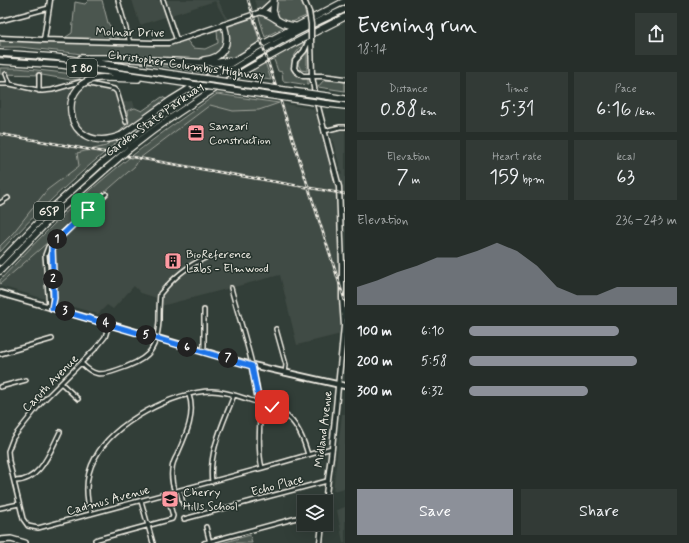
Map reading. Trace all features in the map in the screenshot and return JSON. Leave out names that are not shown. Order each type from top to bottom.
[{"type":"highway","points":[[274,0],[272,7],[273,15],[279,22]]},
{"type":"highway","points":[[65,58],[98,57],[221,63],[234,59],[345,1]]},
{"type":"highway","name":"Garden State Parkway","points":[[0,271],[53,216],[127,147],[176,107],[230,70],[344,9]]},
{"type":"highway","points":[[261,12],[284,25],[296,26]]},
{"type":"highway","name":"Garden State Parkway","points":[[0,262],[49,211],[101,164],[230,79],[320,29],[345,18]]},
{"type":"highway","points":[[137,59],[194,61],[214,58],[222,52],[225,47],[227,37],[224,25]]},
{"type":"highway","points":[[164,80],[107,78],[87,81],[77,90],[71,103],[72,118],[75,125],[80,131],[92,139],[106,140],[122,135],[171,100],[259,46]]},
{"type":"highway","name":"Christopher Columbus Highway","points":[[0,53],[65,58],[345,99]]},
{"type":"highway","name":"Christopher Columbus Highway","points":[[0,61],[62,65],[345,106]]},
{"type":"highway","points":[[0,540],[11,539],[25,543]]},
{"type":"main road","points":[[0,293],[252,366],[345,386]]},
{"type":"street","points":[[44,40],[50,0]]},
{"type":"street","points":[[118,0],[130,43]]},
{"type":"street","points":[[163,0],[177,41]]},
{"type":"street","name":"Molnar Drive","points":[[0,38],[130,43],[162,43],[177,41],[261,12],[274,0]]},
{"type":"street","name":"Midland Avenue","points":[[305,0],[309,12],[311,36],[309,45],[316,100],[339,187],[344,267],[342,287],[344,335],[326,495]]},
{"type":"street","points":[[0,22],[49,8]]},
{"type":"street","points":[[309,45],[295,61],[294,68],[296,71],[303,76],[345,79]]},
{"type":"street","points":[[6,74],[10,84]]},
{"type":"street","points":[[39,91],[40,75]]},
{"type":"street","points":[[0,84],[10,84],[39,91],[47,91],[80,82],[114,89],[117,92],[126,122]]},
{"type":"street","points":[[324,131],[345,127]]},
{"type":"street","points":[[51,307],[45,255],[48,247],[106,194]]},
{"type":"street","points":[[0,203],[8,198]]},
{"type":"street","points":[[51,307],[54,298],[51,252],[54,243]]},
{"type":"street","points":[[81,363],[91,372],[106,374],[134,365],[147,356],[156,338],[159,322],[160,294],[183,270],[205,258]]},
{"type":"street","points":[[231,288],[252,366],[259,403],[259,455],[262,468]]},
{"type":"street","points":[[203,351],[204,310]]},
{"type":"street","name":"Caruth Avenue","points":[[19,504],[8,456],[11,442],[40,404],[101,342],[109,324]]},
{"type":"street","points":[[276,329],[286,365],[285,373]]},
{"type":"street","points":[[0,354],[52,339]]},
{"type":"street","points":[[0,387],[26,380]]},
{"type":"street","points":[[61,383],[78,400]]},
{"type":"street","points":[[91,514],[88,501],[88,480],[91,466],[101,448],[111,437],[140,415],[160,404],[189,395],[213,391],[234,395],[276,409],[292,421],[302,436],[308,455]]},
{"type":"street","points":[[175,492],[172,480],[172,470],[192,414],[192,405],[189,395]]},
{"type":"street","points":[[212,482],[212,457],[234,395]]},
{"type":"street","points":[[14,481],[26,479],[38,472],[60,432]]},
{"type":"street","name":"Cadmus Avenue","points":[[19,504],[24,521],[28,526],[35,528],[175,492],[332,448]]},
{"type":"street","name":"Echo Place","points":[[184,519],[327,481]]},
{"type":"street","points":[[180,490],[183,504]]},
{"type":"street","points":[[95,542],[172,519],[167,494]]},
{"type":"street","points":[[141,501],[153,543]]},
{"type":"street","points":[[0,508],[19,504]]},
{"type":"street","points":[[204,543],[297,518]]},
{"type":"street","points":[[206,527],[210,542]]},
{"type":"street","points":[[320,543],[321,531]]},
{"type":"shaded area","points":[[89,0],[102,0],[108,23],[121,42],[151,43],[185,38],[193,48],[205,49],[218,43],[217,30],[226,21],[251,13],[260,43],[213,74],[74,53],[20,47],[0,47],[0,39],[60,41],[72,33],[75,2],[85,4]]},
{"type":"shaded area","points":[[132,0],[218,0],[228,20],[257,9],[254,0],[267,0],[262,8],[226,21],[215,1],[140,25]]},
{"type":"shaded area","points":[[277,0],[302,0],[306,16],[292,22],[282,20],[276,15],[274,10]]},
{"type":"shaded area","points":[[258,14],[265,14],[284,27],[265,37]]},
{"type":"shaded area","points":[[306,41],[294,56],[292,63],[295,73],[308,79],[308,85],[283,81],[282,72],[278,71],[273,57]]},
{"type":"shaded area","points":[[307,52],[307,71],[301,70],[298,64],[299,58]]},
{"type":"shaded area","points":[[265,62],[271,80],[243,76]]},
{"type":"shaded area","points":[[0,68],[18,68],[84,75],[79,79],[71,80],[42,75],[0,74]]},
{"type":"shaded area","points":[[323,81],[345,82],[345,91],[318,87]]},
{"type":"shaded area","points":[[79,84],[119,92],[124,102],[133,101],[135,108],[127,111],[129,122],[106,146],[77,153],[79,166],[47,190],[13,233],[0,246],[0,87],[13,87],[46,94]]},
{"type":"shaded area","points":[[217,94],[279,103],[259,110],[233,111],[210,105],[140,158],[135,166],[0,284],[0,280],[61,217],[87,193],[143,147]]},
{"type":"shaded area","points":[[162,97],[172,102],[136,127],[92,163],[44,206],[0,252],[0,246],[13,233],[47,190],[79,166],[77,153],[106,146],[129,122],[127,111],[135,108],[142,111]]},
{"type":"shaded area","points":[[279,103],[314,109],[337,185],[341,334],[297,345],[280,275],[161,306],[160,299],[141,293],[134,286],[113,309],[107,305],[98,314],[0,286],[0,284],[135,166],[140,158],[210,105],[233,111],[259,110]]},
{"type":"shaded area","points":[[345,130],[345,197],[343,197],[340,173],[342,174],[330,131]]},
{"type":"shaded area","points":[[342,414],[345,414],[345,488],[333,491]]},
{"type":"shaded area","points":[[345,507],[345,543],[343,543],[337,510]]},
{"type":"shaded area","points":[[250,535],[252,543],[222,543]]},
{"type":"railway","points":[[248,0],[345,301]]},
{"type":"railway","points":[[0,134],[345,194]]},
{"type":"place","name":"Sanzari Construction","points":[[196,133]]},
{"type":"place","name":"BioReference Labs - Elmwood","points":[[173,261]]},
{"type":"place","name":"Cherry Hills School","points":[[170,499]]},
{"type":"route","points":[[88,210],[54,243],[52,247],[54,298],[52,308],[252,366],[257,385],[259,403],[272,407]]}]
